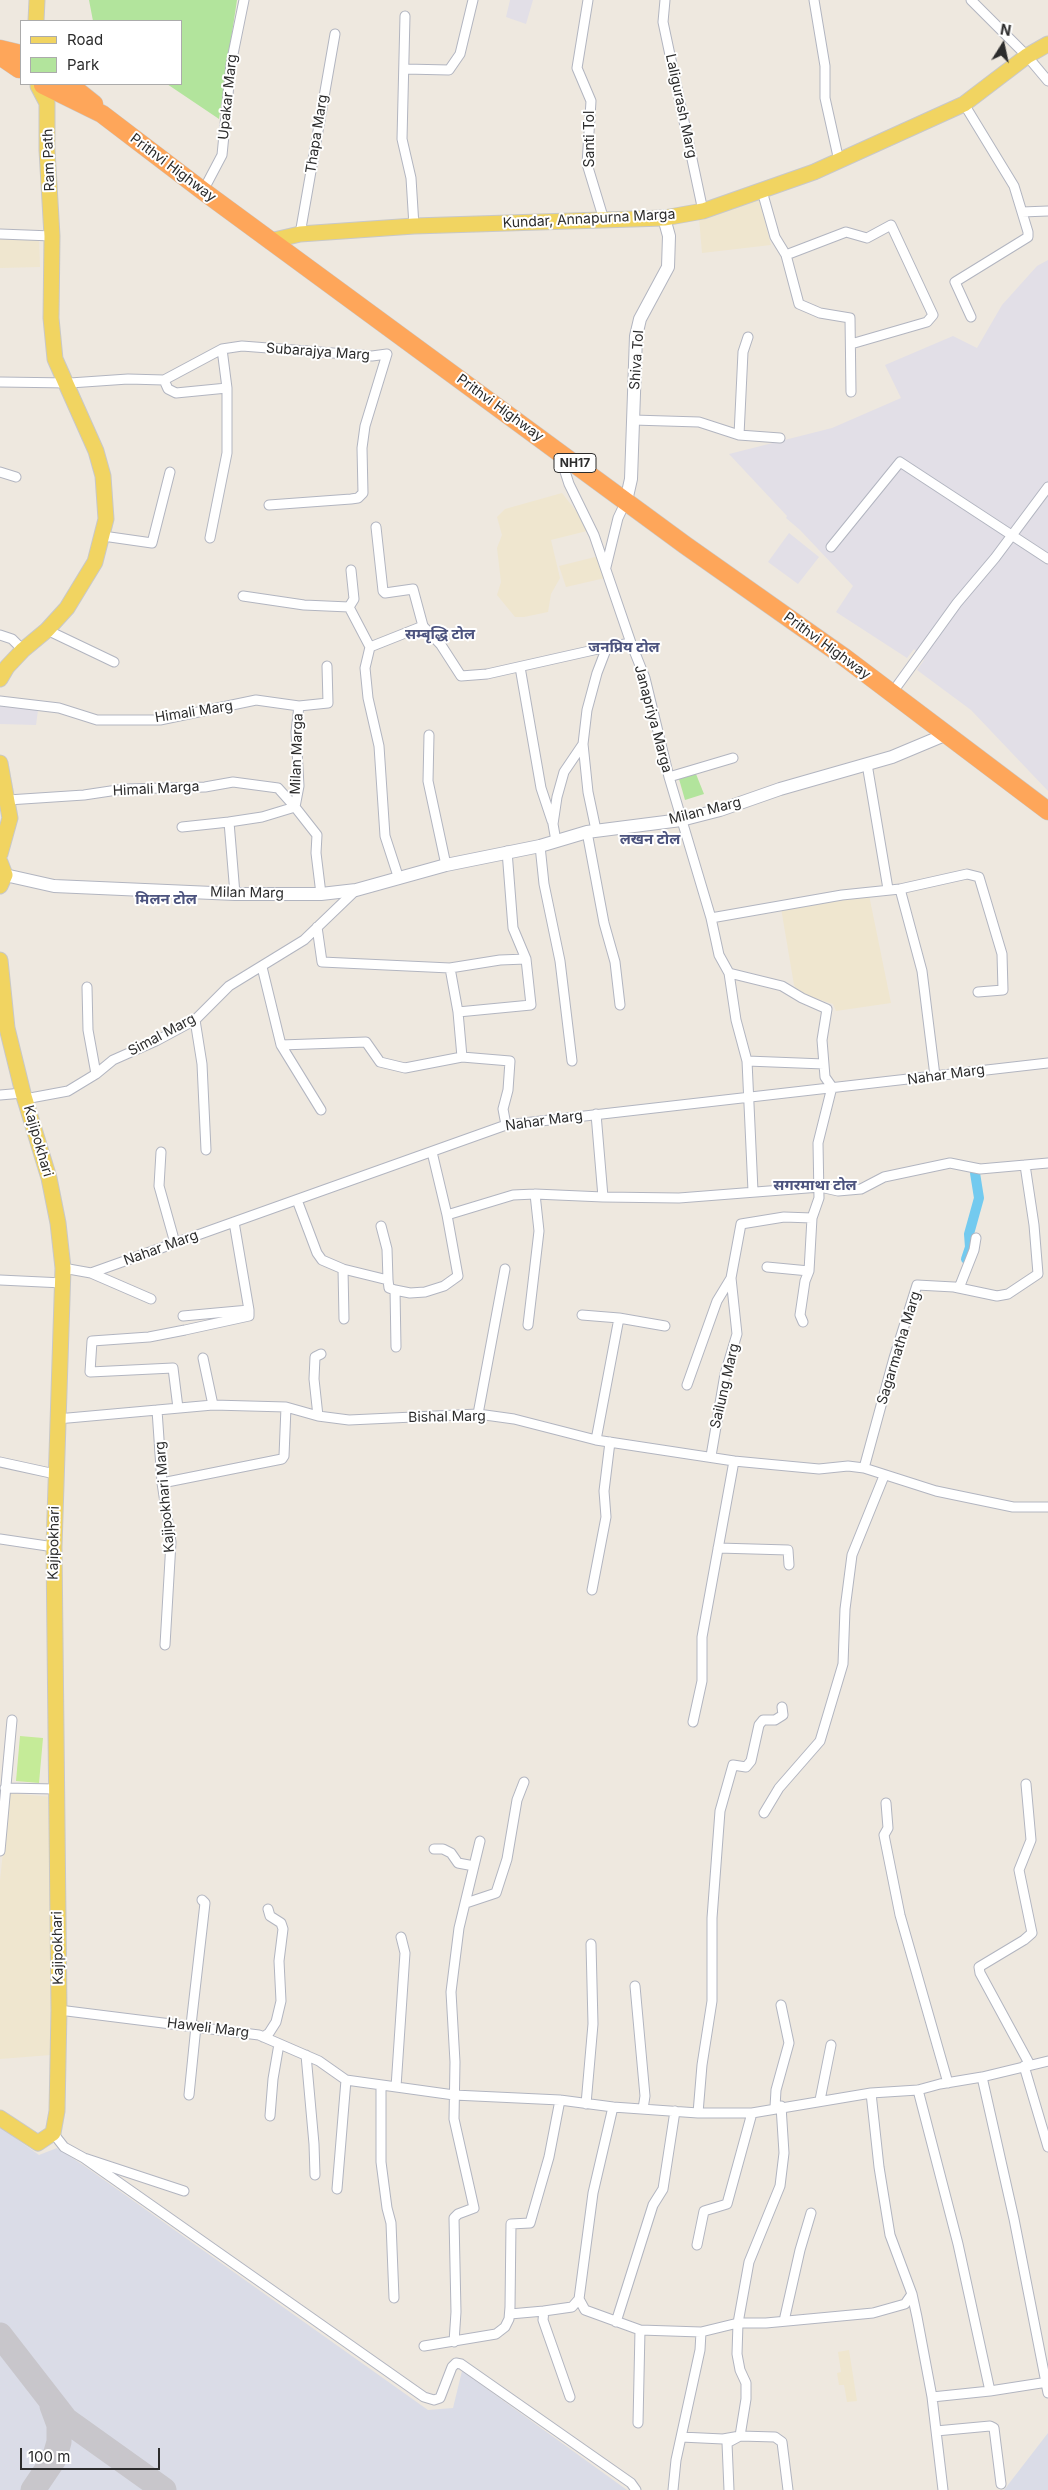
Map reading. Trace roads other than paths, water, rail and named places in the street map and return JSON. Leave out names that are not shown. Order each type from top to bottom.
[{"type":"highway","name":"Prithvi Highway","points":[[0,49],[20,66]]},
{"type":"highway","points":[[0,56],[20,69]]},
{"type":"highway","name":"Prithvi Highway","points":[[48,85],[102,114],[270,241],[947,734],[1048,811]]},
{"type":"highway","points":[[70,85],[102,114]]},
{"type":"main road","points":[[37,0],[37,20]]},
{"type":"main road","name":"Kundar, Annapurna Marga","points":[[270,241],[300,234],[414,226],[664,218],[703,211],[762,191],[839,161],[964,104],[1027,56],[1048,44]]},
{"type":"main road","name":"Ram Path","points":[[36,85],[47,103],[52,236],[51,318],[56,358],[65,383]]},
{"type":"main road","name":"Shiva Tol","points":[[626,501],[631,479],[638,328],[668,266],[669,236],[664,218]]},
{"type":"main road","points":[[0,679],[6,667],[22,650],[47,630],[67,608],[95,562],[103,536],[106,500],[103,476],[96,451],[65,383]]},
{"type":"main road","name":"Milan Marg","points":[[2,874],[54,886],[235,894],[321,894],[356,890],[446,864],[540,846],[591,831],[681,820],[720,810],[780,789],[892,757],[947,734]]},
{"type":"main road","points":[[0,763],[8,800],[10,825],[0,854]]},
{"type":"main road","name":"Kajipokhari","points":[[0,960],[7,1028],[24,1096],[49,1178],[58,1223],[63,1276],[54,1547],[58,2085],[53,2133]]},
{"type":"main road","points":[[0,2118],[38,2143],[53,2133]]},
{"type":"street","name":"Upakar Marg","points":[[203,191],[222,155],[231,64],[244,0]]},
{"type":"street","points":[[405,69],[449,70],[460,54],[472,0]]},
{"type":"street","name":"Santi Tol","points":[[588,0],[577,68],[591,101],[587,164],[604,220]]},
{"type":"street","name":"Laligurash Marg","points":[[665,0],[663,22],[703,211]]},
{"type":"street","points":[[814,0],[825,66],[825,98],[839,161]]},
{"type":"street","points":[[971,0],[1027,56],[1048,81]]},
{"type":"street","points":[[405,16],[402,42],[405,69],[402,139],[411,178],[414,226]]},
{"type":"street","name":"Thapa Marg","points":[[300,234],[335,34]]},
{"type":"street","points":[[964,104],[1014,186],[1028,237],[955,282],[971,317]]},
{"type":"street","points":[[762,191],[775,237],[786,255],[799,304],[820,313],[850,318],[851,392]]},
{"type":"street","points":[[1022,212],[1048,211]]},
{"type":"street","points":[[786,255],[846,232],[867,238],[891,225],[933,315],[927,322],[851,344]]},
{"type":"street","points":[[0,234],[52,236]]},
{"type":"street","points":[[739,435],[743,352],[748,337]]},
{"type":"street","name":"Subarajya Marg","points":[[0,382],[65,383],[128,379],[164,380],[222,349],[242,346],[372,356],[386,354],[365,426],[362,448],[363,493],[358,498],[351,499],[269,505]]},
{"type":"street","points":[[210,538],[226,453],[227,388],[222,349]]},
{"type":"street","points":[[164,380],[168,389],[176,393],[227,388]]},
{"type":"street","points":[[634,420],[699,422],[739,435],[780,438]]},
{"type":"street","name":"Janapriya Marga","points":[[558,451],[570,484],[594,534],[631,643],[645,678],[669,778],[711,918],[719,955],[729,973],[736,1020],[747,1061],[753,1191]]},
{"type":"street","points":[[831,547],[900,462],[1048,559]]},
{"type":"street","points":[[0,472],[16,477]]},
{"type":"street","points":[[103,536],[152,543],[170,472]]},
{"type":"street","points":[[892,694],[957,603],[1048,487]]},
{"type":"street","points":[[606,567],[618,518],[626,501]]},
{"type":"street","points":[[376,527],[383,591],[385,593],[413,589],[423,626],[441,645],[461,676],[520,667],[631,643]]},
{"type":"street","points":[[350,607],[354,599],[351,570]]},
{"type":"street","points":[[243,596],[304,605],[350,607]]},
{"type":"street","points":[[350,607],[370,647],[365,668],[368,698],[379,746],[385,836],[399,879]]},
{"type":"street","points":[[370,647],[423,626]]},
{"type":"street","points":[[47,630],[114,662]]},
{"type":"street","points":[[0,635],[12,639],[22,650]]},
{"type":"street","points":[[608,647],[596,673],[587,710],[584,744],[591,831],[604,922],[615,962],[620,1005]]},
{"type":"street","name":"Milan Marga","points":[[321,894],[316,853],[317,835],[295,808],[299,786],[296,732],[299,706],[328,704],[327,666]]},
{"type":"street","points":[[520,667],[541,788],[553,824],[556,841]]},
{"type":"street","name":"Himali Marg","points":[[0,701],[59,708],[97,720],[160,720],[232,707],[256,700],[299,706]]},
{"type":"street","points":[[429,735],[428,781],[446,864]]},
{"type":"street","points":[[553,824],[564,772],[584,744]]},
{"type":"street","points":[[669,778],[734,758]]},
{"type":"street","points":[[867,764],[888,889]]},
{"type":"street","name":"Himali Marga","points":[[8,800],[84,796],[124,789],[205,787],[233,782],[278,788],[295,808]]},
{"type":"street","name":"Milan Marga","points":[[182,827],[262,817],[295,808]]},
{"type":"street","points":[[229,822],[235,894]]},
{"type":"street","points":[[540,846],[544,884],[560,961],[572,1061]]},
{"type":"street","points":[[458,1012],[531,1005],[526,959],[514,928],[507,851]]},
{"type":"street","points":[[711,918],[888,889],[900,889],[968,874],[979,877],[1002,954],[1003,990],[978,992]]},
{"type":"street","points":[[900,889],[922,971],[935,1076]]},
{"type":"street","name":"Simal Marg","points":[[0,1095],[24,1096],[68,1091],[96,1074],[113,1060],[156,1041],[195,1020],[229,986],[304,940],[356,890]]},
{"type":"street","points":[[317,927],[322,962],[450,968],[500,960],[526,959]]},
{"type":"street","points":[[262,967],[281,1045],[321,1110]]},
{"type":"street","points":[[450,968],[458,1012],[462,1057]]},
{"type":"street","points":[[729,973],[782,986],[827,1009],[822,1040],[825,1077],[831,1090],[817,1149],[820,1187],[819,1198],[812,1218],[809,1271],[804,1287],[800,1315],[803,1322]]},
{"type":"street","points":[[87,987],[88,1030],[96,1074]]},
{"type":"street","points":[[195,1020],[202,1064],[206,1150]]},
{"type":"street","points":[[281,1045],[366,1042],[380,1062],[405,1068],[462,1057],[510,1061],[508,1090],[503,1109],[506,1125]]},
{"type":"street","points":[[747,1061],[824,1064]]},
{"type":"street","name":"Nahar Marg","points":[[0,1280],[91,1273],[506,1125],[596,1114],[748,1100],[1048,1063]]},
{"type":"street","points":[[596,1114],[603,1197]]},
{"type":"street","points":[[161,1152],[159,1186],[175,1243]]},
{"type":"street","points":[[381,1226],[388,1249],[389,1288],[410,1293],[425,1292],[444,1286],[458,1276],[448,1215],[432,1152]]},
{"type":"street","points":[[448,1215],[513,1195],[679,1198],[820,1187],[838,1191],[861,1189],[884,1177],[950,1164],[980,1169],[1048,1163]]},
{"type":"street","name":"Sagarmatha Marg","points":[[864,1468],[894,1358],[917,1285],[959,1288],[1004,1296],[1021,1287],[1038,1274],[1034,1225],[1025,1164]]},
{"type":"street","points":[[528,1325],[538,1231],[535,1194]]},
{"type":"street","points":[[297,1200],[317,1253],[322,1260],[343,1269],[388,1280]]},
{"type":"street","name":"Sailung Marg","points":[[711,1456],[725,1374],[738,1334],[731,1278],[742,1223],[784,1217],[812,1218]]},
{"type":"street","points":[[178,1408],[173,1368],[90,1372],[92,1341],[149,1337],[249,1316],[234,1222]]},
{"type":"street","points":[[959,1288],[974,1250],[976,1238]]},
{"type":"street","points":[[767,1267],[809,1271]]},
{"type":"street","points":[[343,1269],[344,1319]]},
{"type":"street","points":[[478,1414],[505,1269]]},
{"type":"street","points":[[91,1273],[150,1299]]},
{"type":"street","points":[[687,1385],[717,1301],[731,1278]]},
{"type":"street","points":[[395,1290],[396,1346]]},
{"type":"street","points":[[183,1316],[248,1310]]},
{"type":"street","points":[[582,1315],[619,1318],[664,1326]]},
{"type":"street","points":[[596,1440],[619,1318]]},
{"type":"street","points":[[318,1416],[314,1378],[315,1357],[321,1354]]},
{"type":"street","points":[[203,1358],[213,1405]]},
{"type":"street","name":"Bishal Marg","points":[[57,1418],[213,1405],[286,1407],[318,1416],[349,1420],[478,1414],[514,1419],[596,1440],[734,1461],[819,1469],[848,1466],[864,1468],[884,1476],[936,1491],[1013,1507],[1048,1506]]},
{"type":"street","points":[[162,1483],[282,1459],[284,1456],[286,1407]]},
{"type":"street","name":"Kajipokhari Marg","points":[[157,1410],[162,1483],[172,1542],[165,1645]]},
{"type":"street","points":[[592,1590],[606,1517],[604,1491],[610,1442]]},
{"type":"street","points":[[694,1722],[702,1681],[702,1637],[734,1461]]},
{"type":"street","points":[[0,1462],[55,1474]]},
{"type":"street","points":[[764,1813],[779,1788],[820,1741],[843,1664],[845,1609],[852,1555],[884,1476]]},
{"type":"street","points":[[0,1539],[54,1547]]},
{"type":"street","points":[[718,1548],[788,1550],[789,1565]]},
{"type":"street","points":[[698,2112],[702,2065],[712,2001],[712,1918],[720,1811],[733,1765],[746,1767],[751,1761],[759,1725],[763,1720],[775,1720],[783,1715],[782,1707]]},
{"type":"street","points":[[0,1851],[3,1794],[12,1720]]},
{"type":"street","points":[[466,1903],[496,1893],[507,1859],[517,1800],[524,1782]]},
{"type":"street","points":[[1026,1784],[1030,1840],[1018,1870],[1032,1933],[1024,1940],[979,1967],[1027,2066],[1048,2147]]},
{"type":"street","points":[[3,1794],[56,1789]]},
{"type":"street","points":[[886,1802],[888,1828],[884,1835],[900,1915],[948,2083]]},
{"type":"street","points":[[454,2342],[454,2218],[458,2214],[474,2208],[454,2119],[456,2062],[451,1992],[459,1928],[480,1841]]},
{"type":"street","points":[[434,1849],[443,1849],[452,1853],[458,1863],[474,1866]]},
{"type":"street","points":[[189,2095],[205,1903],[202,1900]]},
{"type":"street","points":[[263,2036],[269,2033],[276,2022],[281,2001],[279,1960],[283,1928],[281,1923],[270,1916],[268,1909]]},
{"type":"street","points":[[396,2087],[405,1953],[401,1937]]},
{"type":"street","points":[[586,2104],[593,2024],[591,1944]]},
{"type":"street","points":[[634,1986],[645,2096],[643,2109]]},
{"type":"street","points":[[740,2436],[746,2400],[746,2383],[740,2370],[737,2354],[738,2323],[750,2262],[780,2186],[784,2153],[776,2090],[789,2043],[781,2005]]},
{"type":"street","name":"Haweli Marg","points":[[58,2010],[263,2036],[320,2061],[346,2080]]},
{"type":"street","points":[[270,2116],[272,2079],[279,2044]]},
{"type":"street","points":[[820,2100],[831,2045]]},
{"type":"street","points":[[306,2055],[315,2175]]},
{"type":"street","points":[[337,2189],[346,2080],[454,2095],[560,2100],[613,2107],[675,2111],[752,2113],[820,2100],[871,2093],[918,2090],[982,2078],[1048,2060]]},
{"type":"street","points":[[982,2078],[1048,2393]]},
{"type":"street","points":[[382,2085],[381,2162],[387,2208],[391,2223],[394,2298]]},
{"type":"street","points":[[918,2090],[958,2244],[990,2391]]},
{"type":"street","points":[[871,2093],[879,2167],[890,2235],[912,2294],[932,2397],[943,2490]]},
{"type":"street","points":[[424,2346],[496,2334],[505,2328],[510,2314],[511,2224],[530,2223],[549,2157],[560,2100]]},
{"type":"street","points":[[510,2314],[572,2307],[578,2299],[593,2193],[613,2107]]},
{"type":"street","points":[[616,2322],[653,2205],[663,2189],[675,2111]]},
{"type":"street","points":[[697,2245],[704,2210],[727,2204],[752,2113]]},
{"type":"street","points":[[53,2133],[64,2146],[84,2158],[424,2397],[434,2400],[440,2398],[452,2367],[456,2363],[460,2364],[632,2483],[636,2490]]},
{"type":"street","points":[[84,2158],[184,2191]]},
{"type":"street","points":[[784,2321],[800,2250],[811,2213]]},
{"type":"street","points":[[578,2299],[585,2310],[640,2330],[701,2332],[738,2323],[872,2313],[905,2304],[912,2294]]},
{"type":"street","points":[[544,2311],[543,2320],[549,2341],[570,2397]]},
{"type":"street","points":[[638,2423],[640,2330]]},
{"type":"street","points":[[673,2490],[674,2467],[700,2350],[701,2332]]},
{"type":"street","points":[[932,2397],[990,2391],[1047,2382]]},
{"type":"street","points":[[936,2431],[990,2426],[994,2428],[1001,2484]]},
{"type":"street","points":[[729,2490],[727,2443],[740,2436]]},
{"type":"street","points":[[681,2437],[724,2439],[740,2436],[775,2437],[782,2442],[788,2490]]},
{"type":"waterway","points":[[966,1259],[970,1247],[969,1234],[979,1198],[975,1173]]},
{"type":"district","name":"सम्बृद्धि टोल","points":[[440,634]]},
{"type":"district","name":"जनप्रिय टोल","points":[[624,647]]},
{"type":"district","name":"लखन टोल","points":[[650,839]]},
{"type":"district","name":"मिलन टोल","points":[[166,899]]},
{"type":"district","name":"सगरमाथा टोल","points":[[815,1185]]}]
